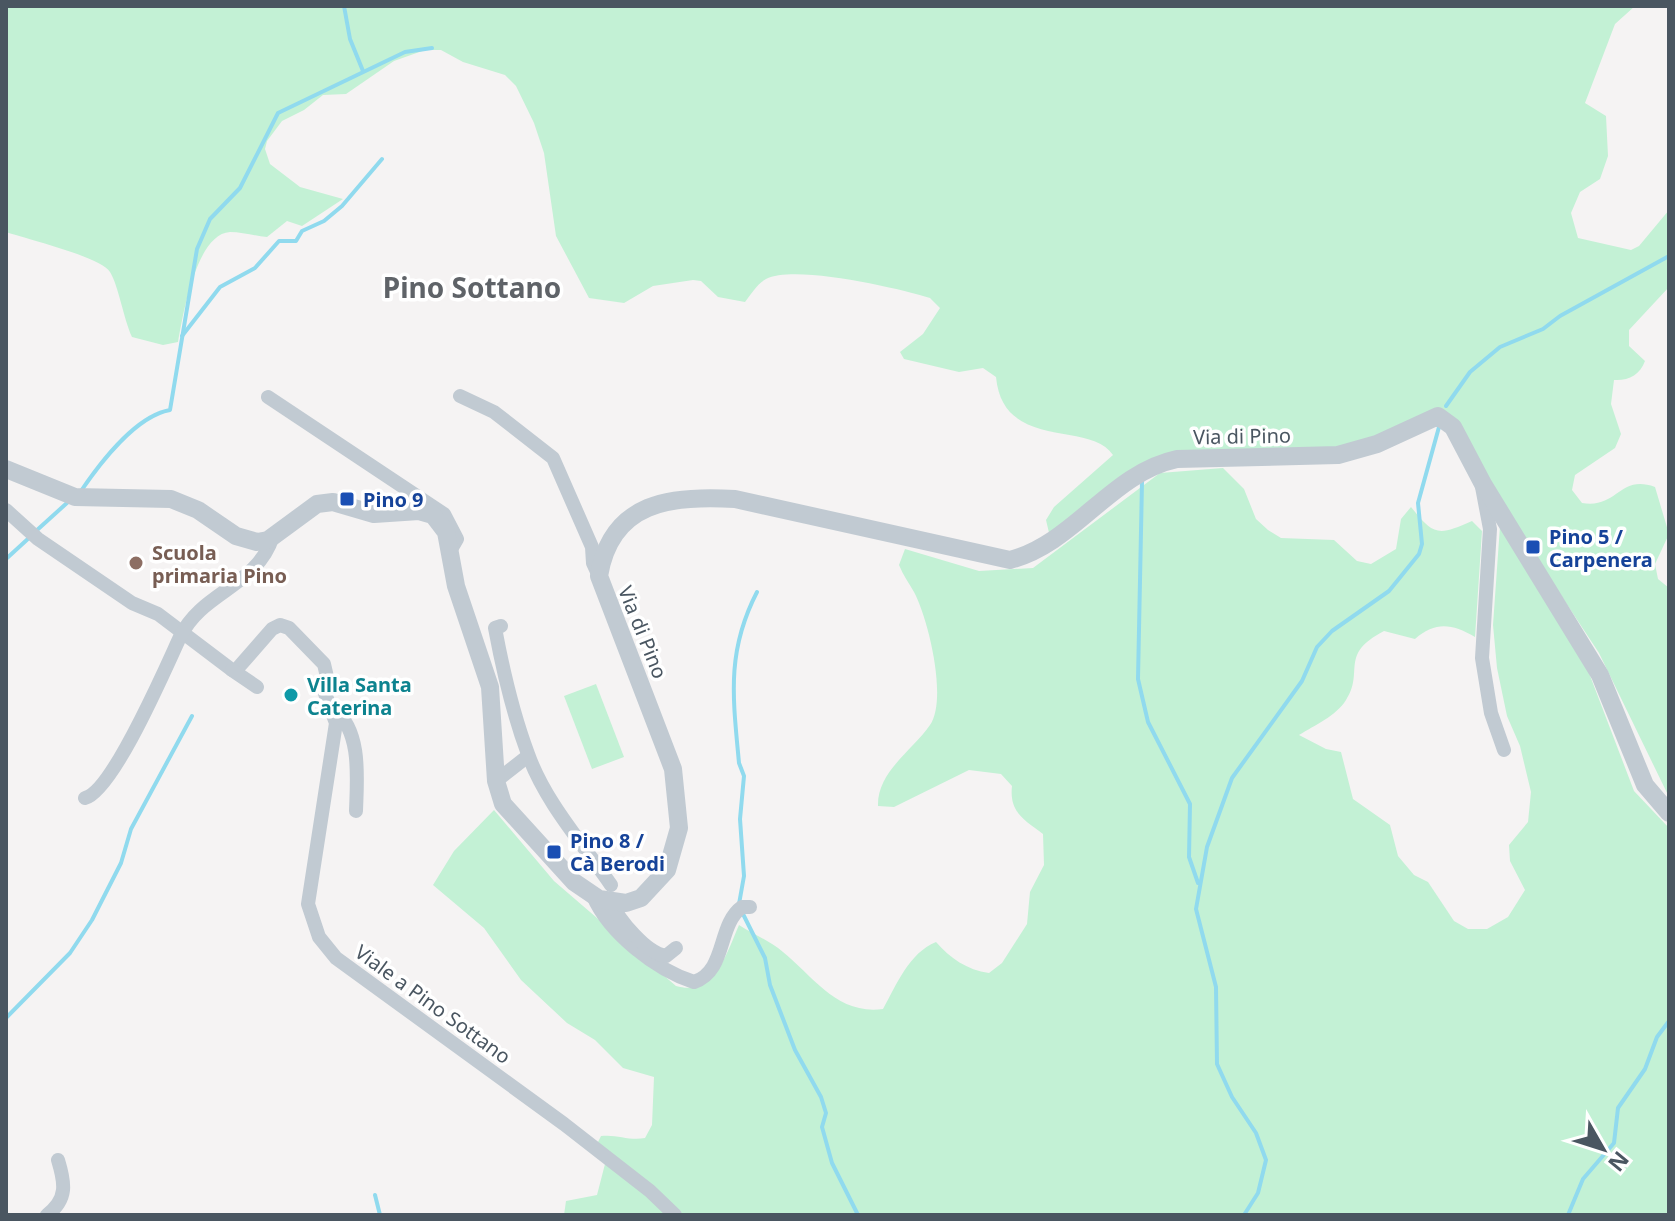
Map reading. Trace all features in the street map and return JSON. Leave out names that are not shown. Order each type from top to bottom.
[{"type":"street","points":[[460,396],[494,412],[553,458],[592,547],[595,571],[599,576]]},
{"type":"street","points":[[268,397],[448,519],[457,539],[450,551]]},
{"type":"street","name":"Via di Pino","points":[[605,894],[626,903],[641,898],[667,870],[679,828],[673,769],[599,576],[603,553],[613,535],[628,520],[655,503],[700,497],[735,499],[1010,560],[1049,545],[1123,484],[1156,463],[1177,459],[1338,455],[1377,444],[1438,416],[1453,427],[1483,484],[1600,675],[1645,785],[1669,813]]},
{"type":"street","points":[[6,469],[75,497],[171,499],[198,510],[241,538],[257,542],[273,536],[309,508],[333,502],[374,514],[426,512],[443,527],[456,586],[490,687],[496,781],[503,804],[574,882],[605,894]]},
{"type":"street","points":[[1483,484],[1490,529],[1482,658],[1491,713],[1504,750]]},
{"type":"street","points":[[6,510],[57,552],[183,632],[257,687]]},
{"type":"street","points":[[85,798],[98,792],[126,746],[183,632],[218,593],[254,571],[266,557],[273,536]]},
{"type":"street","name":"Viale a Pino Sottano","points":[[232,670],[237,669],[272,629],[280,625],[289,628],[324,664],[327,677],[323,688],[337,734],[308,904],[319,937],[336,958],[564,1124],[659,1198],[675,1215]]},
{"type":"street","points":[[501,626],[495,628],[505,678],[528,756],[548,793],[623,922],[657,953],[666,956],[676,948]]},
{"type":"street","name":"Viale a Pino Sottano","points":[[330,707],[343,718],[355,753],[356,811]]},
{"type":"street","points":[[496,781],[528,756]]},
{"type":"street","points":[[605,894],[604,916],[637,948],[694,982],[706,976],[715,961],[733,914],[742,907],[750,907]]},
{"type":"street","points":[[47,1215],[57,1206],[64,1191],[58,1160]]},
{"type":"green space","points":[[6,6],[1635,6],[1615,24],[1585,103],[1606,116],[1608,156],[1600,179],[1580,192],[1571,213],[1578,238],[1631,250],[1639,246],[1669,210],[1669,287],[1629,330],[1629,346],[1645,361],[1633,376],[1614,380],[1611,404],[1621,434],[1615,448],[1575,475],[1572,490],[1582,503],[1594,504],[1633,485],[1655,487],[1669,534],[1655,564],[1658,579],[1669,588],[1669,797],[1599,653],[1452,418],[1332,449],[1175,454],[1050,537],[1046,520],[1054,507],[1113,455],[1102,445],[1030,425],[1014,416],[1002,400],[996,377],[983,368],[959,372],[904,359],[900,352],[923,334],[940,308],[930,298],[872,284],[799,274],[766,279],[745,302],[718,297],[701,281],[693,280],[653,286],[624,303],[589,298],[556,236],[544,153],[516,86],[505,75],[463,62],[441,50],[425,50],[394,61],[346,94],[323,95],[304,110],[282,121],[267,141],[265,149],[270,164],[300,187],[343,199],[302,226],[287,221],[267,237],[230,232],[218,236],[208,246],[193,278],[178,342],[163,345],[132,337],[113,278],[104,266],[6,232]]},
{"type":"green space","points":[[1223,468],[1244,489],[1256,519],[1268,530],[1281,538],[1334,540],[1357,561],[1371,564],[1396,549],[1401,519],[1411,507],[1431,528],[1444,531],[1472,521],[1482,531],[1475,637],[1444,626],[1430,629],[1415,639],[1384,631],[1361,648],[1351,690],[1342,706],[1299,735],[1326,749],[1341,752],[1353,799],[1390,825],[1398,856],[1414,875],[1428,882],[1454,921],[1468,929],[1487,929],[1508,917],[1525,890],[1510,861],[1509,845],[1528,822],[1531,792],[1520,746],[1507,716],[1497,668],[1493,625],[1500,526],[1589,673],[1634,791],[1669,828],[1669,1215],[564,1215],[566,1201],[597,1195],[605,1164],[598,1142],[601,1136],[645,1138],[652,1125],[654,1077],[623,1068],[595,1040],[567,1023],[521,980],[484,928],[433,885],[454,851],[494,810],[554,881],[676,986],[689,988],[709,979],[717,971],[739,925],[778,948],[839,1000],[867,1009],[883,1009],[911,961],[936,942],[960,962],[989,973],[1002,963],[1027,924],[1030,892],[1044,865],[1043,834],[1015,809],[1012,786],[1001,774],[969,770],[894,807],[878,806],[879,794],[889,772],[930,725],[937,697],[934,658],[925,620],[899,565],[905,549],[979,571],[1033,568],[1160,473]]},
{"type":"green space","points":[[596,684],[624,757],[592,769],[564,696]]},
{"type":"waterway","points":[[344,6],[350,39],[363,71]]},
{"type":"waterway","points":[[81,491],[98,467],[132,431],[144,421],[170,410],[197,249],[210,219],[240,188],[278,113],[405,52],[432,48]]},
{"type":"waterway","points":[[182,336],[220,287],[255,268],[279,241],[296,241],[302,231],[324,221],[342,206],[382,159]]},
{"type":"waterway","points":[[1446,406],[1470,372],[1500,347],[1543,329],[1560,316],[1669,256]]},
{"type":"waterway","points":[[1244,1215],[1258,1193],[1266,1160],[1256,1133],[1232,1097],[1217,1064],[1216,987],[1196,909],[1207,847],[1232,778],[1302,681],[1317,647],[1332,631],[1389,591],[1419,554],[1422,544],[1418,503],[1439,427]]},
{"type":"waterway","points":[[1142,482],[1138,679],[1148,722],[1190,804],[1189,857],[1198,883]]},
{"type":"waterway","points":[[36,531],[68,502]]},
{"type":"waterway","points":[[6,559],[30,537]]},
{"type":"waterway","points":[[739,904],[744,876],[740,819],[744,776],[739,763],[734,676],[740,635],[757,592]]},
{"type":"waterway","points":[[6,1018],[70,953],[92,920],[121,863],[131,829],[192,716]]},
{"type":"waterway","points":[[742,912],[765,958],[770,985],[795,1050],[821,1097],[826,1113],[822,1127],[832,1163],[858,1215]]},
{"type":"waterway","points":[[1568,1215],[1583,1179],[1614,1143],[1618,1108],[1645,1069],[1657,1037],[1669,1021]]},
{"type":"waterway","points":[[375,1195],[380,1215]]},
{"type":"place","name":"Pino 9","points":[[347,499]]},
{"type":"place","name":"Pino 5 / Carpenera","points":[[1533,547]]},
{"type":"place","name":"Scuola primaria Pino","points":[[136,563]]},
{"type":"place","name":"Villa Santa Caterina","points":[[291,695]]},
{"type":"place","name":"Pino 8 / Cà Berodi","points":[[554,852]]},
{"type":"district","name":"Pino Sottano","points":[[472,287]]}]
